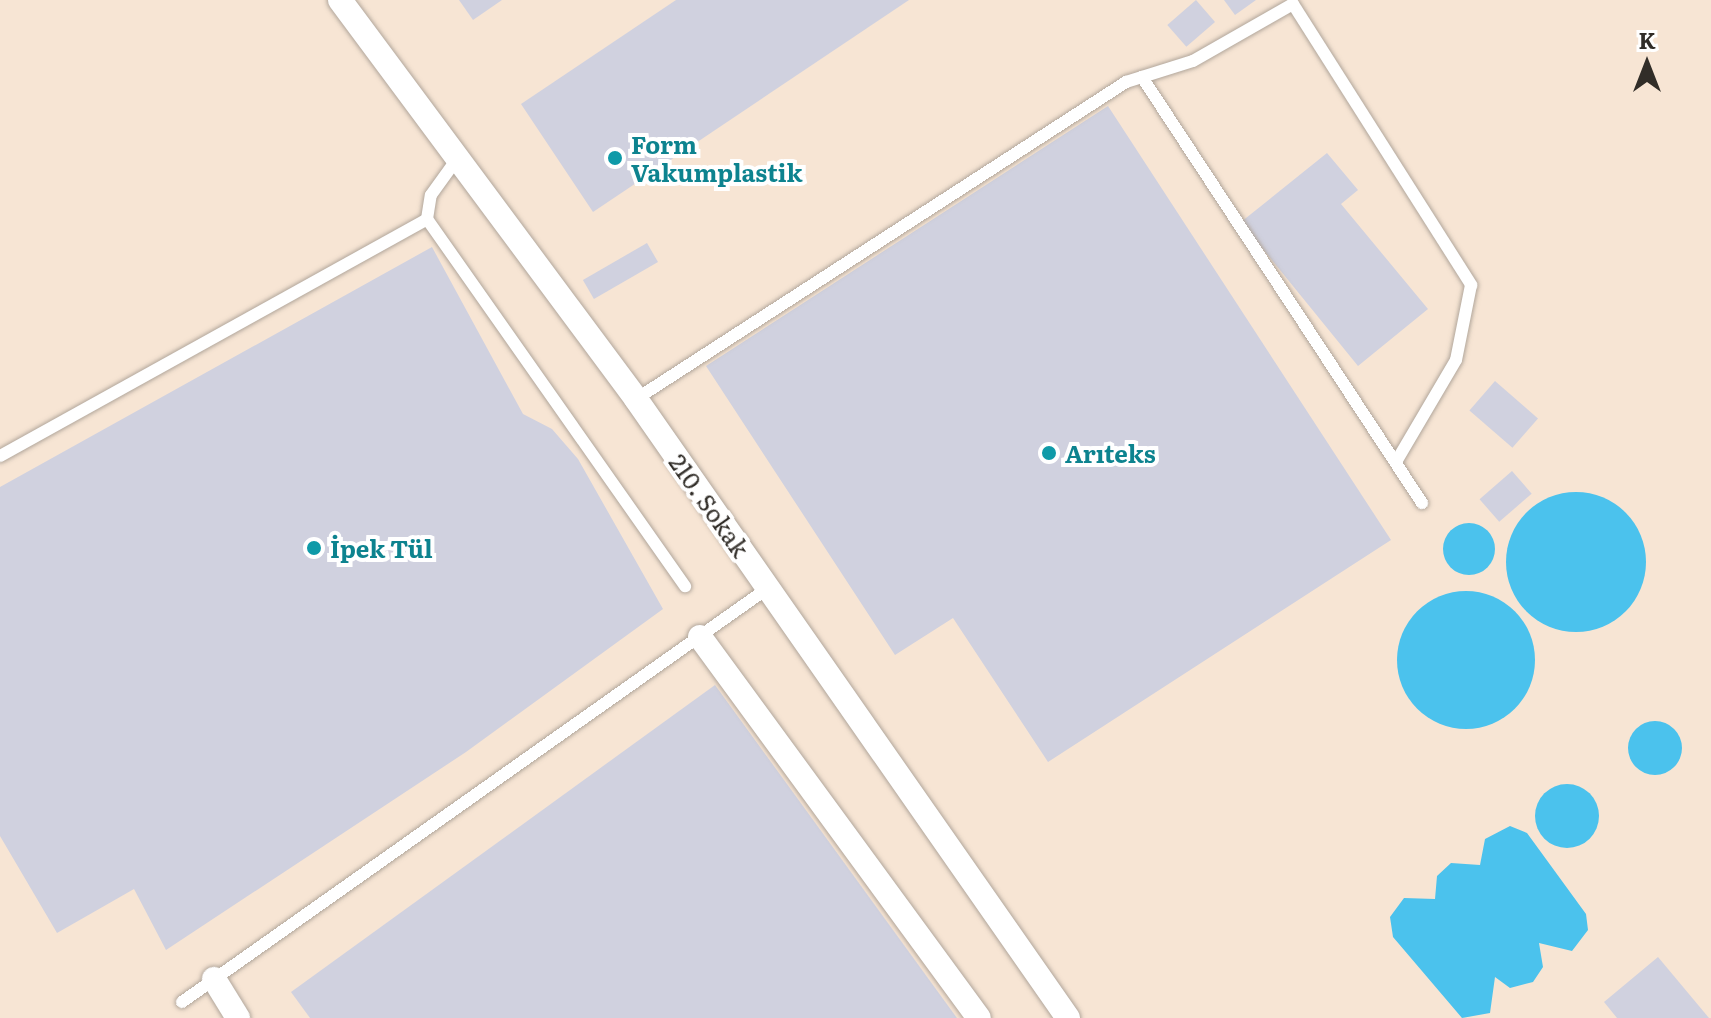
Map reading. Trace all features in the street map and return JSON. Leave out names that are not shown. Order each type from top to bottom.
[{"type":"street","name":"210. Sokak","points":[[340,0],[636,399],[1068,1018]]},
{"type":"street","points":[[700,637],[979,1018]]},
{"type":"street","points":[[214,979],[238,1018]]},
{"type":"lane","points":[[636,399],[1142,77],[1193,61],[1293,4],[1471,285],[1456,360],[1397,460]]},
{"type":"lane","points":[[1142,77],[1397,460],[1422,503]]},
{"type":"lane","points":[[457,159],[431,195],[427,219],[685,586]]},
{"type":"lane","points":[[0,456],[427,219]]},
{"type":"lane","points":[[182,1002],[768,588]]},
{"type":"shaded area","points":[[0,0],[1711,0],[1711,1018],[0,1018]]},
{"type":"water","points":[[1576,492],[1603,497],[1626,512],[1641,535],[1646,562],[1641,589],[1626,612],[1603,627],[1576,632],[1549,627],[1526,612],[1511,589],[1506,562],[1511,535],[1526,512],[1549,497]]},
{"type":"water","points":[[1469,523],[1487,531],[1495,549],[1487,567],[1469,575],[1451,567],[1443,549],[1451,531]]},
{"type":"water","points":[[1466,591],[1492,596],[1515,611],[1530,634],[1535,660],[1530,686],[1515,709],[1492,724],[1466,729],[1440,724],[1417,709],[1402,686],[1397,660],[1402,634],[1417,611],[1440,596]]},
{"type":"water","points":[[1655,721],[1674,729],[1682,748],[1674,767],[1655,775],[1636,767],[1628,748],[1636,729]]},
{"type":"water","points":[[1561,784],[1573,784],[1590,793],[1597,804],[1597,828],[1590,839],[1573,848],[1561,848],[1549,843],[1540,834],[1535,822],[1535,810],[1540,798],[1549,789]]},
{"type":"water","points":[[1510,826],[1527,833],[1586,914],[1588,930],[1572,951],[1539,943],[1543,967],[1533,982],[1510,988],[1495,977],[1490,1013],[1462,1018],[1393,937],[1390,917],[1404,898],[1435,899],[1437,876],[1451,863],[1480,865],[1485,839]]},
{"type":"building","points":[[459,0],[502,0],[473,20]]},
{"type":"building","name":"Form Vakumplastik","points":[[676,0],[909,0],[593,212],[521,104]]},
{"type":"building","points":[[1196,0],[1215,22],[1186,47],[1167,25]]},
{"type":"building","points":[[1224,0],[1256,0],[1235,15]]},
{"type":"building","name":"Arıteks","points":[[1108,106],[1391,540],[1048,762],[953,618],[895,655],[706,366]]},
{"type":"building","points":[[1327,153],[1358,190],[1341,204],[1428,309],[1358,366],[1241,222]]},
{"type":"building","points":[[647,243],[658,262],[594,299],[583,280]]},
{"type":"building","name":"İpek Tül","points":[[432,247],[523,414],[552,429],[578,459],[663,609],[466,752],[166,950],[134,889],[57,933],[0,836],[0,487]]},
{"type":"building","points":[[1495,381],[1538,418],[1512,448],[1469,410]]},
{"type":"building","points":[[1512,471],[1532,494],[1499,522],[1480,499]]},
{"type":"building","points":[[715,685],[957,1018],[310,1018],[291,992]]},
{"type":"building","points":[[1658,957],[1709,1018],[1617,1018],[1604,1002]]},
{"type":"place","name":"Form Vakumplastik","points":[[615,158]]},
{"type":"place","name":"Arıteks","points":[[1049,453]]},
{"type":"place","name":"İpek Tül","points":[[314,548]]}]
